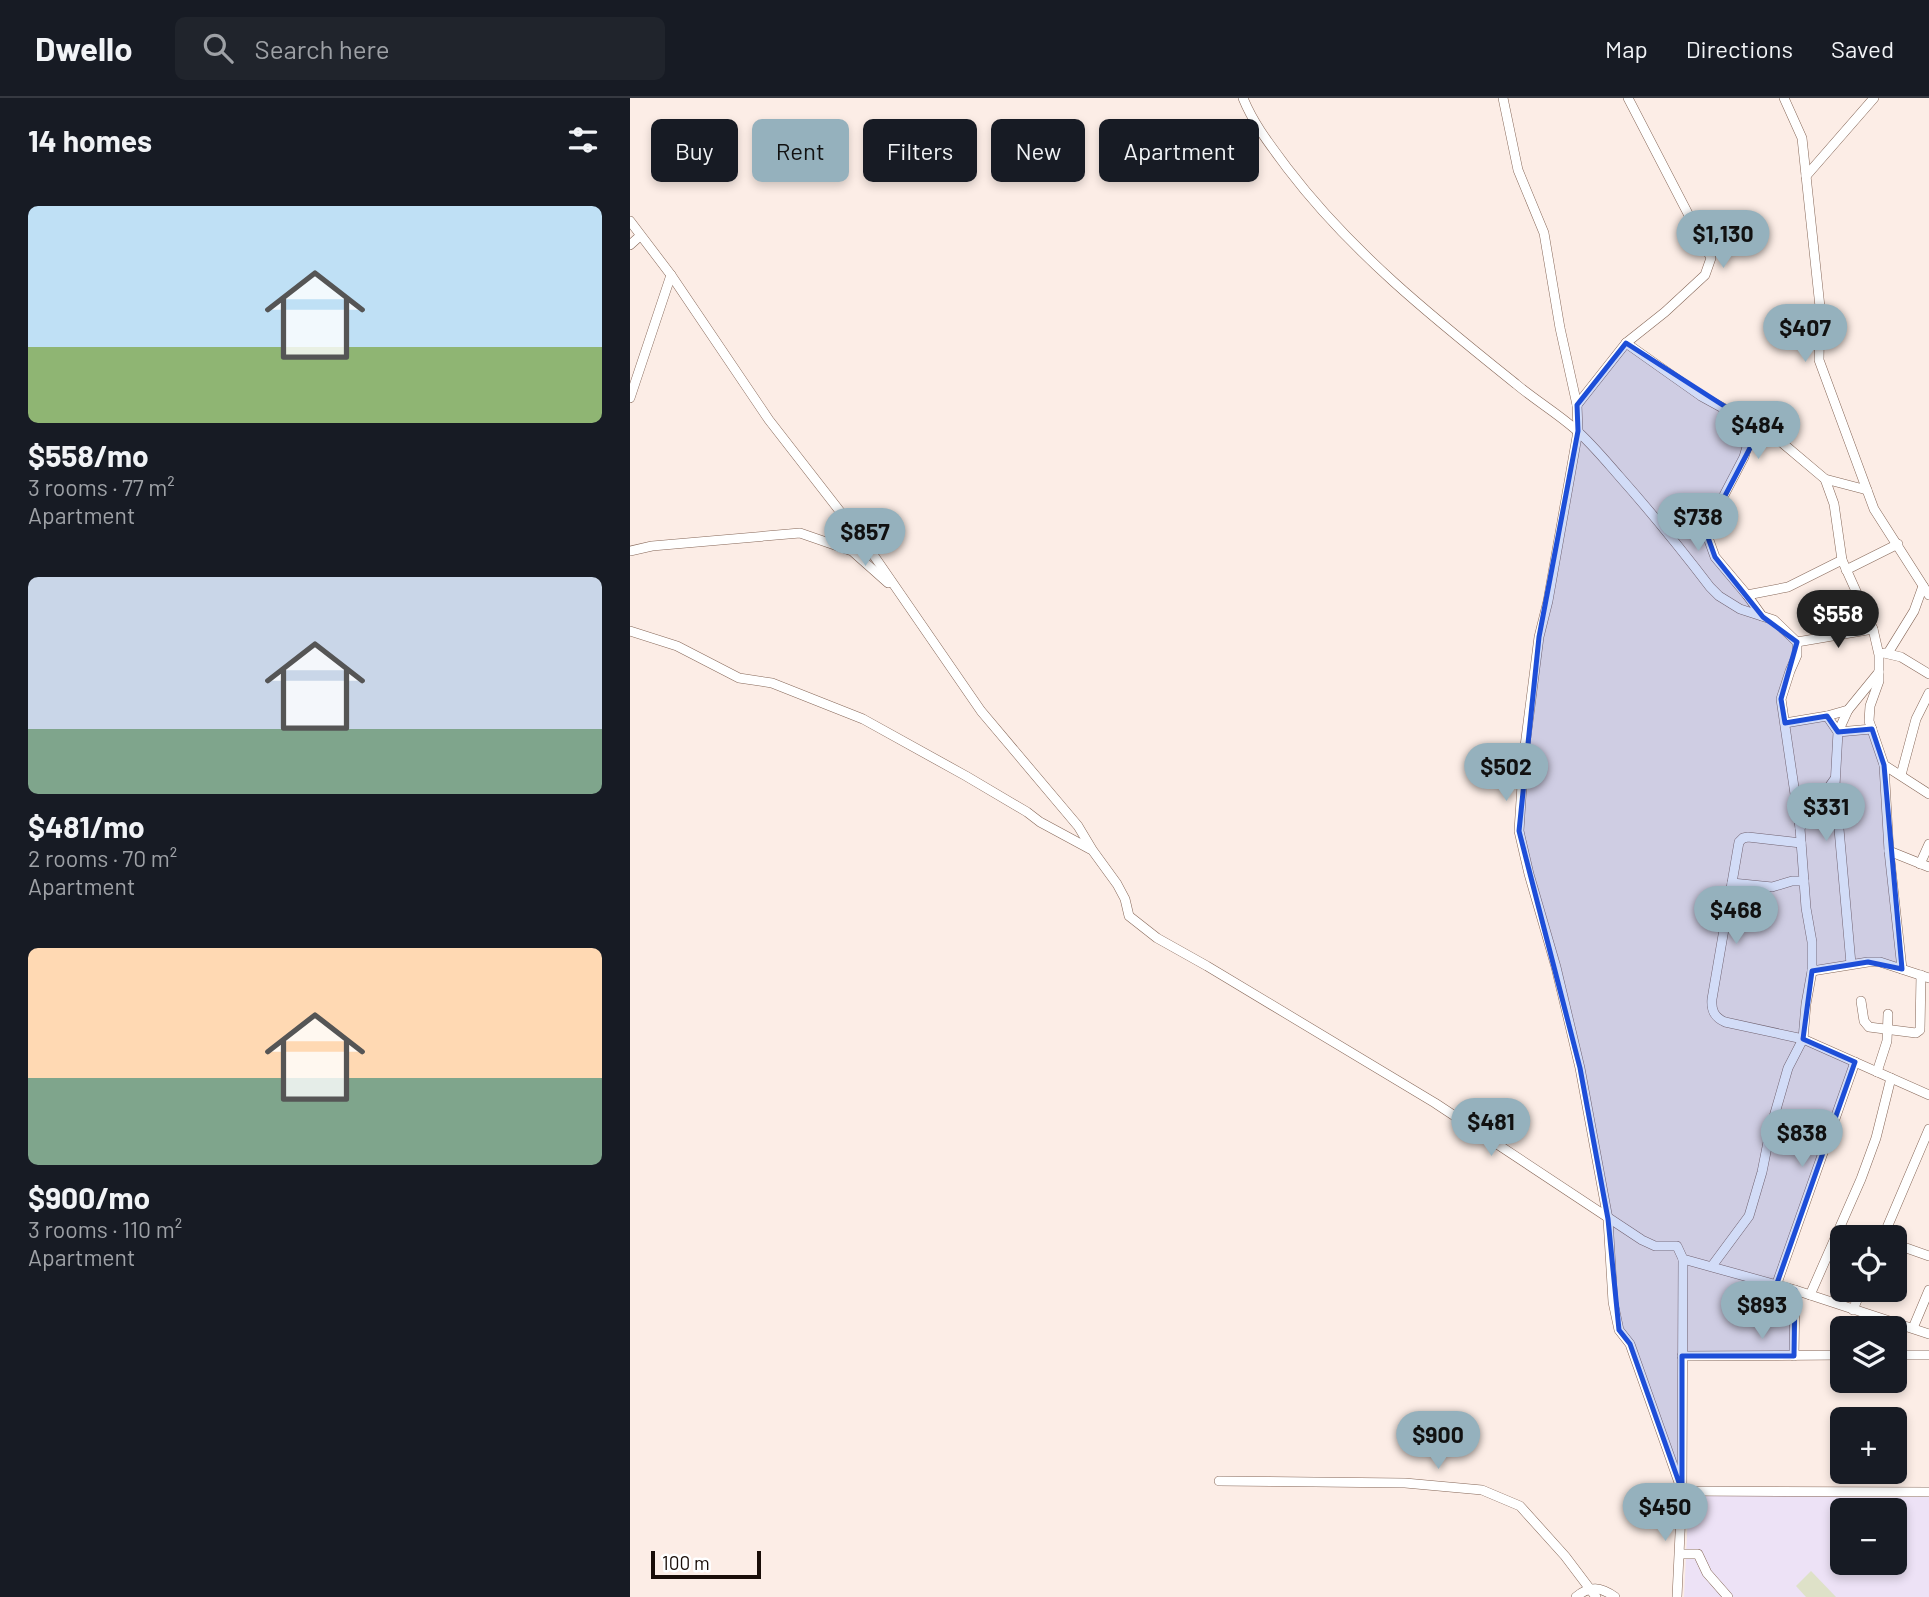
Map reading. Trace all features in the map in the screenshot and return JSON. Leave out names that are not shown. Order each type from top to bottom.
[{"type":"street","points":[[1242,98],[1263,136],[1331,221],[1438,321],[1578,431],[1651,512],[1710,587],[1729,603],[1774,620],[1797,642],[1797,655],[1781,699],[1800,828],[1806,908],[1812,942],[1812,971],[1803,1039],[1788,1068],[1749,1216],[1712,1266]]},
{"type":"street","points":[[1503,98],[1518,170],[1544,233],[1560,328],[1577,405],[1578,431],[1548,601],[1539,637],[1524,754],[1519,831],[1580,1068],[1608,1219],[1613,1302],[1619,1330],[1630,1344],[1682,1491]]},
{"type":"street","points":[[1577,405],[1626,343],[1705,275],[1711,258],[1628,98]]},
{"type":"street","points":[[1784,98],[1801,138],[1820,307],[1819,360],[1874,509],[1929,595]]},
{"type":"street","points":[[1806,176],[1874,98]]},
{"type":"street","points":[[630,221],[671,275],[769,420],[870,550],[981,711],[1078,826],[1117,884],[1125,899],[1129,916],[1157,939],[1207,966],[1435,1103],[1608,1219],[1655,1246],[1677,1246],[1683,1259],[1682,1491],[1677,1597]]},
{"type":"street","points":[[630,246],[640,236]]},
{"type":"street","points":[[630,398],[671,275]]},
{"type":"street","points":[[1626,343],[1702,396],[1774,436],[1825,479],[1867,491]]},
{"type":"street","points":[[1760,429],[1749,440],[1744,457],[1706,532],[1715,557],[1763,617]]},
{"type":"street","points":[[1825,479],[1833,504],[1844,565],[1883,652]]},
{"type":"street","points":[[630,551],[652,546],[800,533],[852,551],[901,594]]},
{"type":"street","points":[[1747,595],[1788,587],[1898,544]]},
{"type":"street","points":[[1902,969],[1889,851],[1884,765],[1869,721],[1870,706],[1880,681],[1883,652],[1914,611],[1923,586]]},
{"type":"street","points":[[1797,642],[1873,629]]},
{"type":"street","points":[[630,631],[677,646],[739,678],[772,683],[863,719],[1093,851]]},
{"type":"street","points":[[1883,652],[1900,657],[1929,674]]},
{"type":"street","points":[[1851,964],[1839,829],[1834,804],[1838,732],[1848,710],[1879,671]]},
{"type":"street","points":[[1901,775],[1916,719],[1929,694]]},
{"type":"street","points":[[1785,723],[1848,710]]},
{"type":"street","points":[[1827,716],[1838,732]]},
{"type":"street","points":[[1838,732],[1872,729]]},
{"type":"street","points":[[1884,765],[1929,794]]},
{"type":"street","points":[[1800,828],[1834,780]]},
{"type":"street","points":[[1801,843],[1748,837],[1739,842],[1712,1010],[1725,1022],[1803,1039],[1929,1095]]},
{"type":"street","points":[[1889,851],[1925,865],[1929,844]]},
{"type":"street","points":[[1732,883],[1772,887],[1790,881],[1804,881]]},
{"type":"street","points":[[1812,971],[1868,961],[1880,962],[1925,977],[1920,1030],[1916,1033],[1867,1026],[1861,1001]]},
{"type":"street","points":[[1877,1072],[1887,1041],[1888,1014]]},
{"type":"street","points":[[1776,1286],[1855,1062]]},
{"type":"street","points":[[1845,1225],[1875,1138],[1891,1078]]},
{"type":"street","points":[[1888,1225],[1929,1129]]},
{"type":"street","points":[[1907,1248],[1929,1256]]},
{"type":"street","points":[[1810,1295],[1830,1258]]},
{"type":"street","points":[[1683,1259],[1796,1290],[1929,1334]]},
{"type":"street","points":[[1794,1356],[1796,1290]]},
{"type":"street","points":[[1913,1328],[1929,1290]]},
{"type":"street","points":[[1853,1310],[1856,1302]]},
{"type":"street","points":[[1682,1356],[1830,1355]]},
{"type":"street","points":[[1907,1355],[1929,1355]]},
{"type":"street","points":[[1219,1481],[1405,1483],[1482,1490],[1520,1506],[1565,1556],[1596,1597]]},
{"type":"street","points":[[1682,1491],[1929,1492]]},
{"type":"street","points":[[1680,1554],[1699,1554],[1707,1573],[1728,1597]]},
{"type":"street","points":[[1576,1597],[1589,1588],[1603,1589],[1615,1597]]},
{"type":"highlighted area","points":[[1626,343],[1760,429],[1706,532],[1715,557],[1763,617],[1797,642],[1781,699],[1785,723],[1827,716],[1838,732],[1872,729],[1884,765],[1902,969],[1868,962],[1812,971],[1803,1039],[1855,1062],[1776,1286],[1795,1290],[1794,1356],[1682,1356],[1682,1491],[1630,1344],[1619,1330],[1608,1219],[1580,1068],[1519,831],[1539,637],[1578,431],[1577,405]]},
{"type":"shaded area","points":[[1689,1494],[1929,1497],[1929,1597],[1684,1597]]},
{"type":"green space","points":[[1811,1571],[1836,1597],[1806,1597],[1796,1586]]}]
